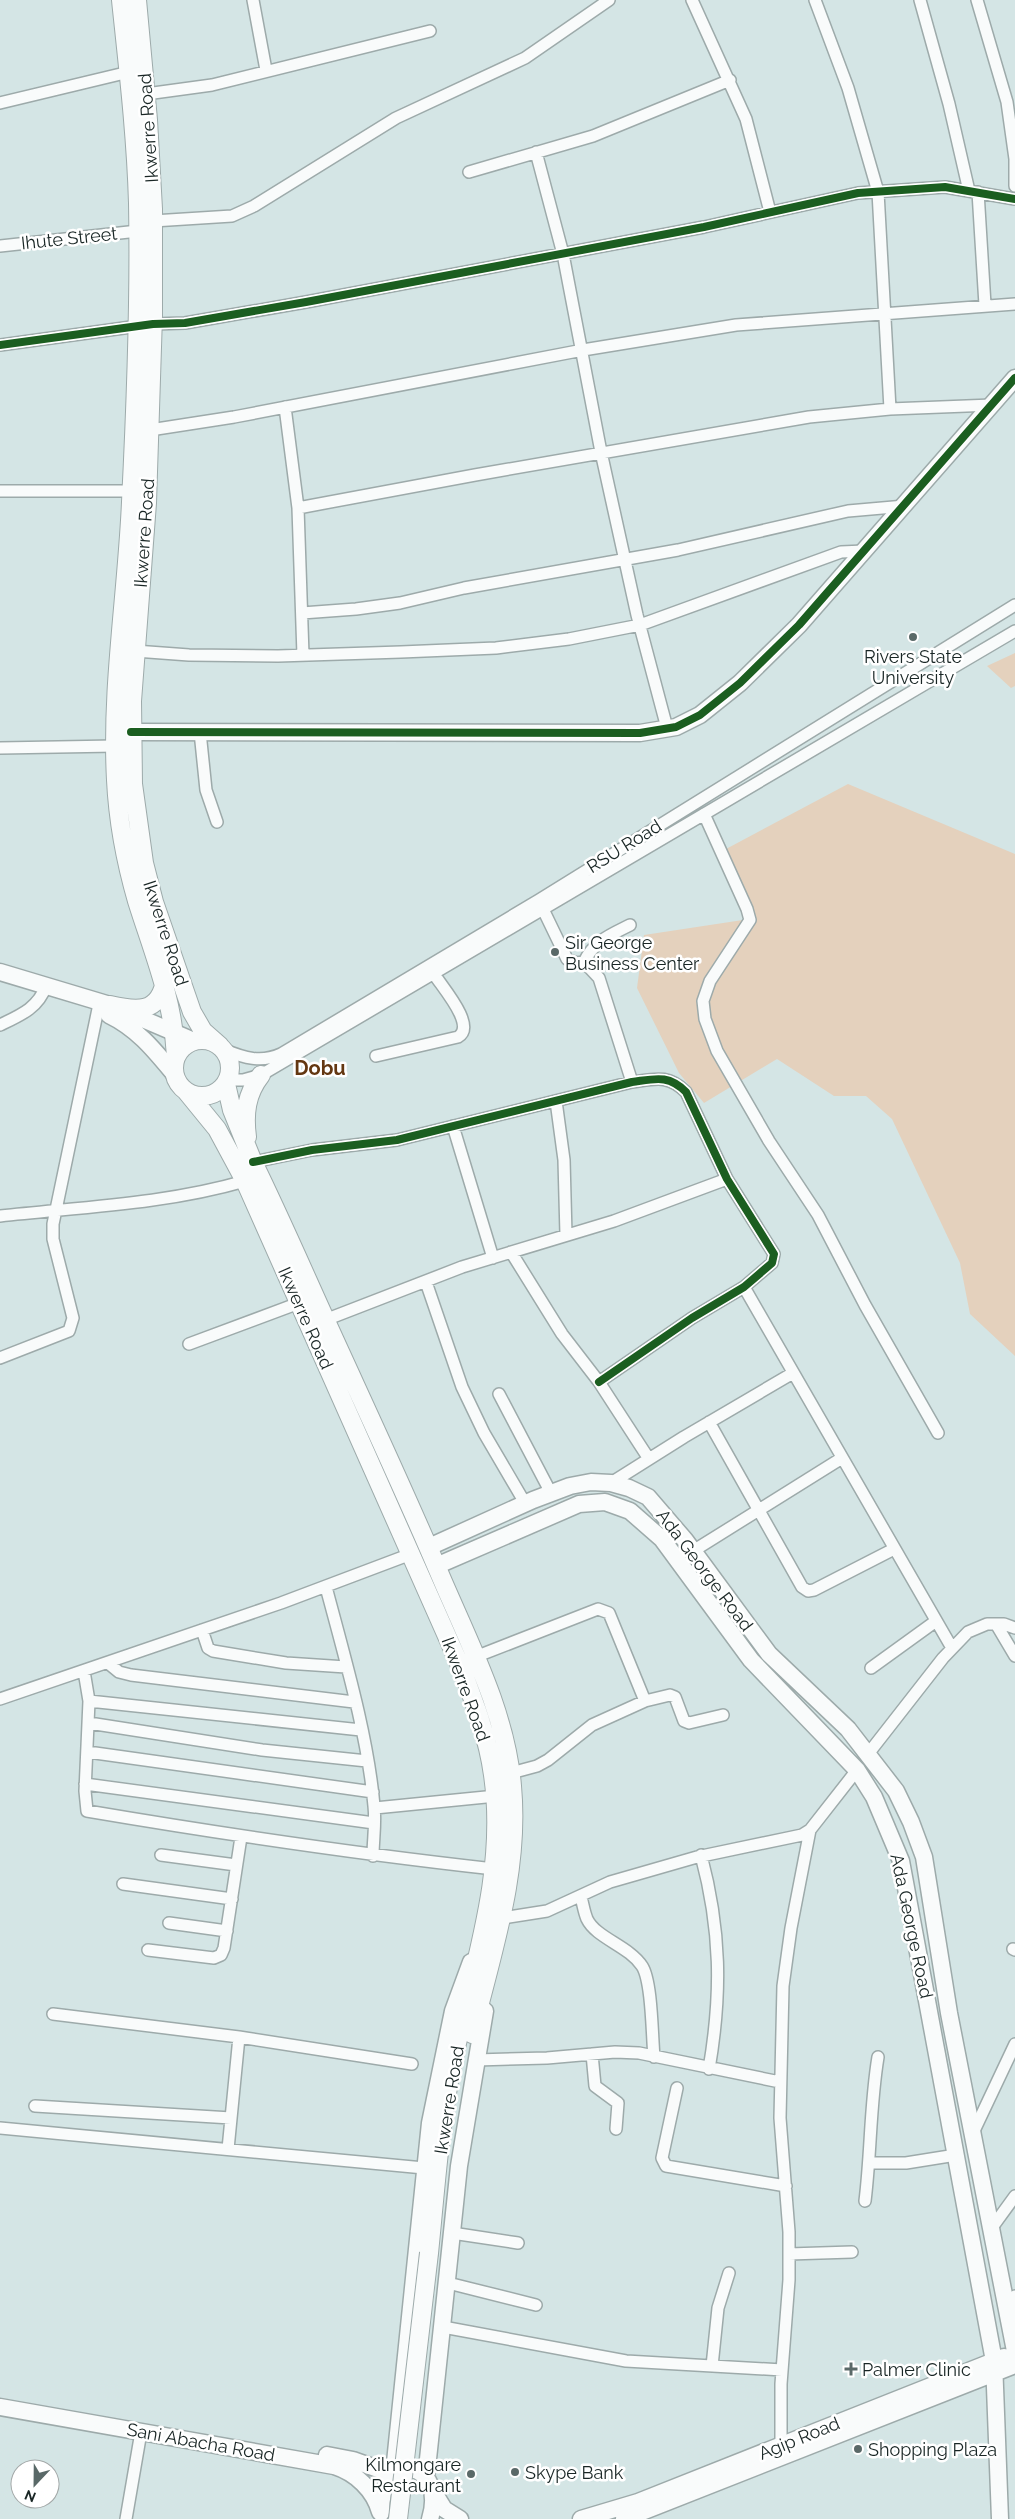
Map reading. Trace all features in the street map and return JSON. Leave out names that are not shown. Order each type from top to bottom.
[{"type":"main road","name":"Ikwerre Road","points":[[121,0],[129,72],[150,430],[147,504],[131,732],[133,784],[137,824],[154,902],[192,1012],[203,1031],[222,1048]]},
{"type":"main road","name":"Ikwerre Road","points":[[136,0],[146,94],[153,221],[115,711],[115,746],[119,809],[130,876],[165,981],[175,1034],[176,1056]]},
{"type":"main road","points":[[104,1007],[135,1009],[148,1007],[160,997],[165,981]]},
{"type":"main road","points":[[203,1040],[222,1048],[231,1067],[227,1082],[212,1095],[194,1095],[186,1091],[179,1084],[175,1075],[176,1056],[184,1047],[194,1041],[203,1040]]},
{"type":"main road","points":[[251,1157],[246,1121],[248,1098],[251,1089],[261,1075]]},
{"type":"main road","name":"Ikwerre Road","points":[[227,1082],[232,1110],[251,1157],[429,1546],[475,1657],[497,1715],[511,1772],[513,1843],[502,1918],[459,2093],[398,2519]]},
{"type":"main road","name":"Ikwerre Road","points":[[186,1091],[217,1129],[245,1181],[462,1670],[479,1714],[490,1754],[496,1796],[494,1869],[481,1940],[447,2095],[435,2254],[410,2519]]},
{"type":"street","points":[[254,0],[266,70]]},
{"type":"street","points":[[153,221],[232,216],[254,206],[396,118],[525,58],[610,0]]},
{"type":"street","points":[[692,0],[746,118],[770,212]]},
{"type":"street","points":[[815,0],[848,88],[878,192],[890,409]]},
{"type":"street","points":[[920,0],[974,191],[985,306]]},
{"type":"street","points":[[977,0],[1007,102],[1015,159],[1015,186]]},
{"type":"street","points":[[146,94],[212,85],[266,70],[430,31]]},
{"type":"street","points":[[0,103],[129,72]]},
{"type":"street","points":[[469,172],[593,136],[730,80]]},
{"type":"street","points":[[536,152],[563,254],[583,350],[601,452],[624,559],[666,728]]},
{"type":"street","points":[[0,345],[145,326],[194,322],[563,254],[858,193],[945,187],[1015,199]]},
{"type":"street","name":"Ihute Street","points":[[0,246],[138,231]]},
{"type":"street","points":[[150,430],[285,407],[583,350],[736,325],[1015,304]]},
{"type":"street","points":[[131,732],[640,733],[676,727],[700,714],[740,683],[799,625],[1015,378]]},
{"type":"street","points":[[298,508],[601,452],[809,417],[890,409],[992,405]]},
{"type":"street","points":[[285,407],[298,508],[303,655]]},
{"type":"street","points":[[0,492],[132,491]]},
{"type":"street","points":[[302,613],[356,609],[400,602],[464,588],[678,550],[848,511],[905,506]]},
{"type":"street","points":[[136,651],[189,655],[303,655],[496,648],[569,639],[640,625],[841,552],[864,552]]},
{"type":"street","name":"RSU Road","points":[[227,1082],[261,1075],[434,974],[1015,606]]},
{"type":"street","name":"RSU Road","points":[[222,1048],[250,1059],[272,1058],[281,1054],[704,814],[1015,632]]},
{"type":"street","points":[[200,732],[206,790],[217,822]]},
{"type":"street","points":[[0,748],[115,746]]},
{"type":"street","points":[[704,814],[747,909],[750,920],[710,981],[703,1001],[705,1020],[718,1051],[769,1141],[818,1215],[865,1305],[938,1433]]},
{"type":"street","points":[[541,905],[567,959],[576,963],[584,962]]},
{"type":"street","points":[[584,962],[590,950],[600,940],[630,925]]},
{"type":"street","points":[[584,962],[599,978],[632,1082]]},
{"type":"street","points":[[0,972],[45,989],[104,1007],[194,1041]]},
{"type":"street","points":[[376,1056],[458,1037],[463,1034],[465,1026],[462,1016],[434,974]]},
{"type":"street","points":[[0,981],[45,989]]},
{"type":"street","points":[[0,1025],[25,1013],[36,1004],[45,989]]},
{"type":"street","points":[[104,1007],[136,1030],[154,1048],[175,1075]]},
{"type":"street","points":[[0,1358],[69,1331],[72,1326],[73,1318],[53,1239],[55,1210],[104,1007]]},
{"type":"street","points":[[251,1157],[397,1140],[632,1082],[662,1078],[676,1082],[686,1092],[727,1178],[774,1254],[772,1264],[744,1287],[692,1318],[599,1382]]},
{"type":"street","points":[[556,1101],[564,1160],[566,1236]]},
{"type":"street","points":[[453,1126],[492,1258]]},
{"type":"street","points":[[326,1320],[492,1258],[614,1221],[727,1178]]},
{"type":"street","points":[[0,1216],[147,1201],[215,1190],[245,1181]]},
{"type":"street","points":[[511,1252],[562,1334],[599,1382],[649,1459]]},
{"type":"street","points":[[426,1282],[462,1387],[484,1433],[525,1504]]},
{"type":"street","points":[[744,1287],[952,1648]]},
{"type":"street","points":[[189,1344],[299,1303]]},
{"type":"street","points":[[610,1483],[793,1373]]},
{"type":"street","points":[[499,1394],[551,1493]]},
{"type":"street","points":[[709,1422],[802,1587],[808,1591],[894,1548]]},
{"type":"street","points":[[693,1551],[842,1458]]},
{"type":"street","name":"Ada George Road","points":[[429,1546],[570,1486],[591,1482],[610,1483],[629,1488],[648,1497],[693,1551],[769,1654],[848,1729],[896,1791],[911,1822],[924,1857],[949,2013],[1015,2352]]},
{"type":"street","name":"Ada George Road","points":[[436,1566],[580,1504],[606,1502],[630,1510],[662,1539],[751,1660],[842,1752],[857,1770],[874,1797],[901,1861],[994,2367],[1000,2519]]},
{"type":"street","points":[[0,1699],[326,1587],[411,1554]]},
{"type":"street","points":[[326,1587],[367,1761],[374,1808],[372,1856]]},
{"type":"street","points":[[475,1657],[598,1610],[603,1610],[609,1613],[644,1702]]},
{"type":"street","points":[[871,1668],[936,1621]]},
{"type":"street","points":[[868,1754],[952,1648],[968,1632],[986,1624],[1015,1628]]},
{"type":"street","points":[[996,1624],[1015,1656]]},
{"type":"street","points":[[202,1630],[208,1648],[213,1651],[286,1663],[346,1667]]},
{"type":"street","points":[[108,1663],[119,1672],[131,1675],[354,1702]]},
{"type":"street","points":[[84,1671],[89,1701],[90,1723],[85,1784],[85,1806],[87,1811],[241,1837],[372,1856],[494,1869]]},
{"type":"street","points":[[511,1772],[538,1766],[592,1725],[644,1702],[670,1695],[676,1697],[684,1721],[690,1723],[722,1715]]},
{"type":"street","points":[[89,1701],[361,1730]]},
{"type":"street","points":[[90,1723],[262,1750],[367,1761]]},
{"type":"street","points":[[88,1752],[372,1792]]},
{"type":"street","points":[[502,1918],[547,1911],[610,1882],[702,1856],[802,1835],[810,1830],[857,1770]]},
{"type":"street","points":[[85,1784],[374,1823]]},
{"type":"street","points":[[374,1808],[496,1796]]},
{"type":"street","points":[[781,2445],[782,2370],[789,2254],[780,2118],[783,1986],[791,1928],[810,1830]]},
{"type":"street","points":[[148,1950],[214,1958],[221,1955],[224,1948],[241,1837]]},
{"type":"street","points":[[160,1855],[236,1865]]},
{"type":"street","points":[[702,1856],[716,1924],[719,1976],[716,2028],[709,2069]]},
{"type":"street","points":[[123,1884],[232,1899]]},
{"type":"street","points":[[581,1896],[587,1920],[598,1932],[633,1955],[643,1967],[651,2016],[654,2057]]},
{"type":"street","points":[[169,1923],[227,1930]]},
{"type":"street","points":[[381,2515],[383,2493],[393,2473],[424,2168],[435,2092],[453,2011],[481,1940]]},
{"type":"street","points":[[430,2519],[434,2501],[430,2484],[452,2233],[462,2141],[488,1990],[488,1970]]},
{"type":"street","points":[[52,2014],[239,2037],[412,2064]]},
{"type":"street","points":[[228,2149],[239,2037]]},
{"type":"street","points":[[972,2133],[1015,2044]]},
{"type":"street","points":[[476,2060],[547,2058],[615,2052],[654,2057],[780,2082]]},
{"type":"street","points":[[592,2054],[595,2086],[618,2103],[616,2129]]},
{"type":"street","points":[[865,2200],[870,2163],[869,2136],[878,2057]]},
{"type":"street","points":[[677,2088],[662,2158],[666,2166],[786,2186]]},
{"type":"street","points":[[35,2106],[231,2118]]},
{"type":"street","points":[[0,2128],[424,2168]]},
{"type":"street","points":[[870,2163],[906,2163],[956,2155]]},
{"type":"street","points":[[991,2229],[1015,2196]]},
{"type":"street","points":[[452,2233],[518,2243]]},
{"type":"street","points":[[789,2254],[852,2252]]},
{"type":"street","points":[[712,2366],[718,2308],[729,2273]]},
{"type":"street","points":[[448,2282],[536,2305]]},
{"type":"street","points":[[1007,2313],[1015,2296]]},
{"type":"street","points":[[444,2327],[626,2361],[782,2370]]},
{"type":"street","name":"Agip Road","points":[[624,2519],[994,2367],[1015,2352]]},
{"type":"street","name":"Agip Road","points":[[581,2519],[638,2502],[781,2445],[994,2367],[1015,2365]]},
{"type":"street","name":"Sani Abacha Road","points":[[0,2397],[362,2462],[393,2473],[404,2469],[412,2470],[430,2484]]},
{"type":"street","name":"Sani Abacha Road","points":[[0,2407],[320,2463],[343,2469],[353,2475],[371,2492],[381,2515]]},
{"type":"street","points":[[126,2519],[141,2432]]},
{"type":"street","points":[[362,2462],[380,2459],[396,2445]]},
{"type":"street","points":[[430,2484],[444,2509],[460,2519]]},
{"type":"shaded area","points":[[1015,653],[1015,686],[1011,688],[987,666]]},
{"type":"shaded area","points":[[848,784],[1015,854],[1015,1356],[970,1314],[960,1263],[892,1119],[866,1096],[834,1096],[777,1059],[704,1103],[679,1073],[637,988],[644,935],[756,918],[726,849]]},
{"type":"cycle path","points":[[0,345],[153,324],[185,323],[306,302],[704,227],[858,193],[945,187],[1015,199]]},
{"type":"cycle path","points":[[131,732],[640,733],[676,727],[700,715],[740,683],[799,625],[1015,378]]},
{"type":"cycle path","points":[[253,1162],[312,1150],[397,1140],[632,1082],[661,1079],[673,1082],[686,1092],[727,1179],[774,1254],[772,1263],[744,1287],[692,1318],[599,1382]]},
{"type":"place","name":"Rivers State University","points":[[913,637]]},
{"type":"place","name":"Sir George Business Center","points":[[555,952]]},
{"type":"place","name":"Palmer Clinic","points":[[851,2369]]},
{"type":"place","name":"Shopping Plaza","points":[[858,2449]]},
{"type":"place","name":"Skype Bank","points":[[515,2472]]},
{"type":"place","name":"Kilmongare Restaurant","points":[[471,2474]]},
{"type":"district","name":"Dobu","points":[[320,1068]]}]
